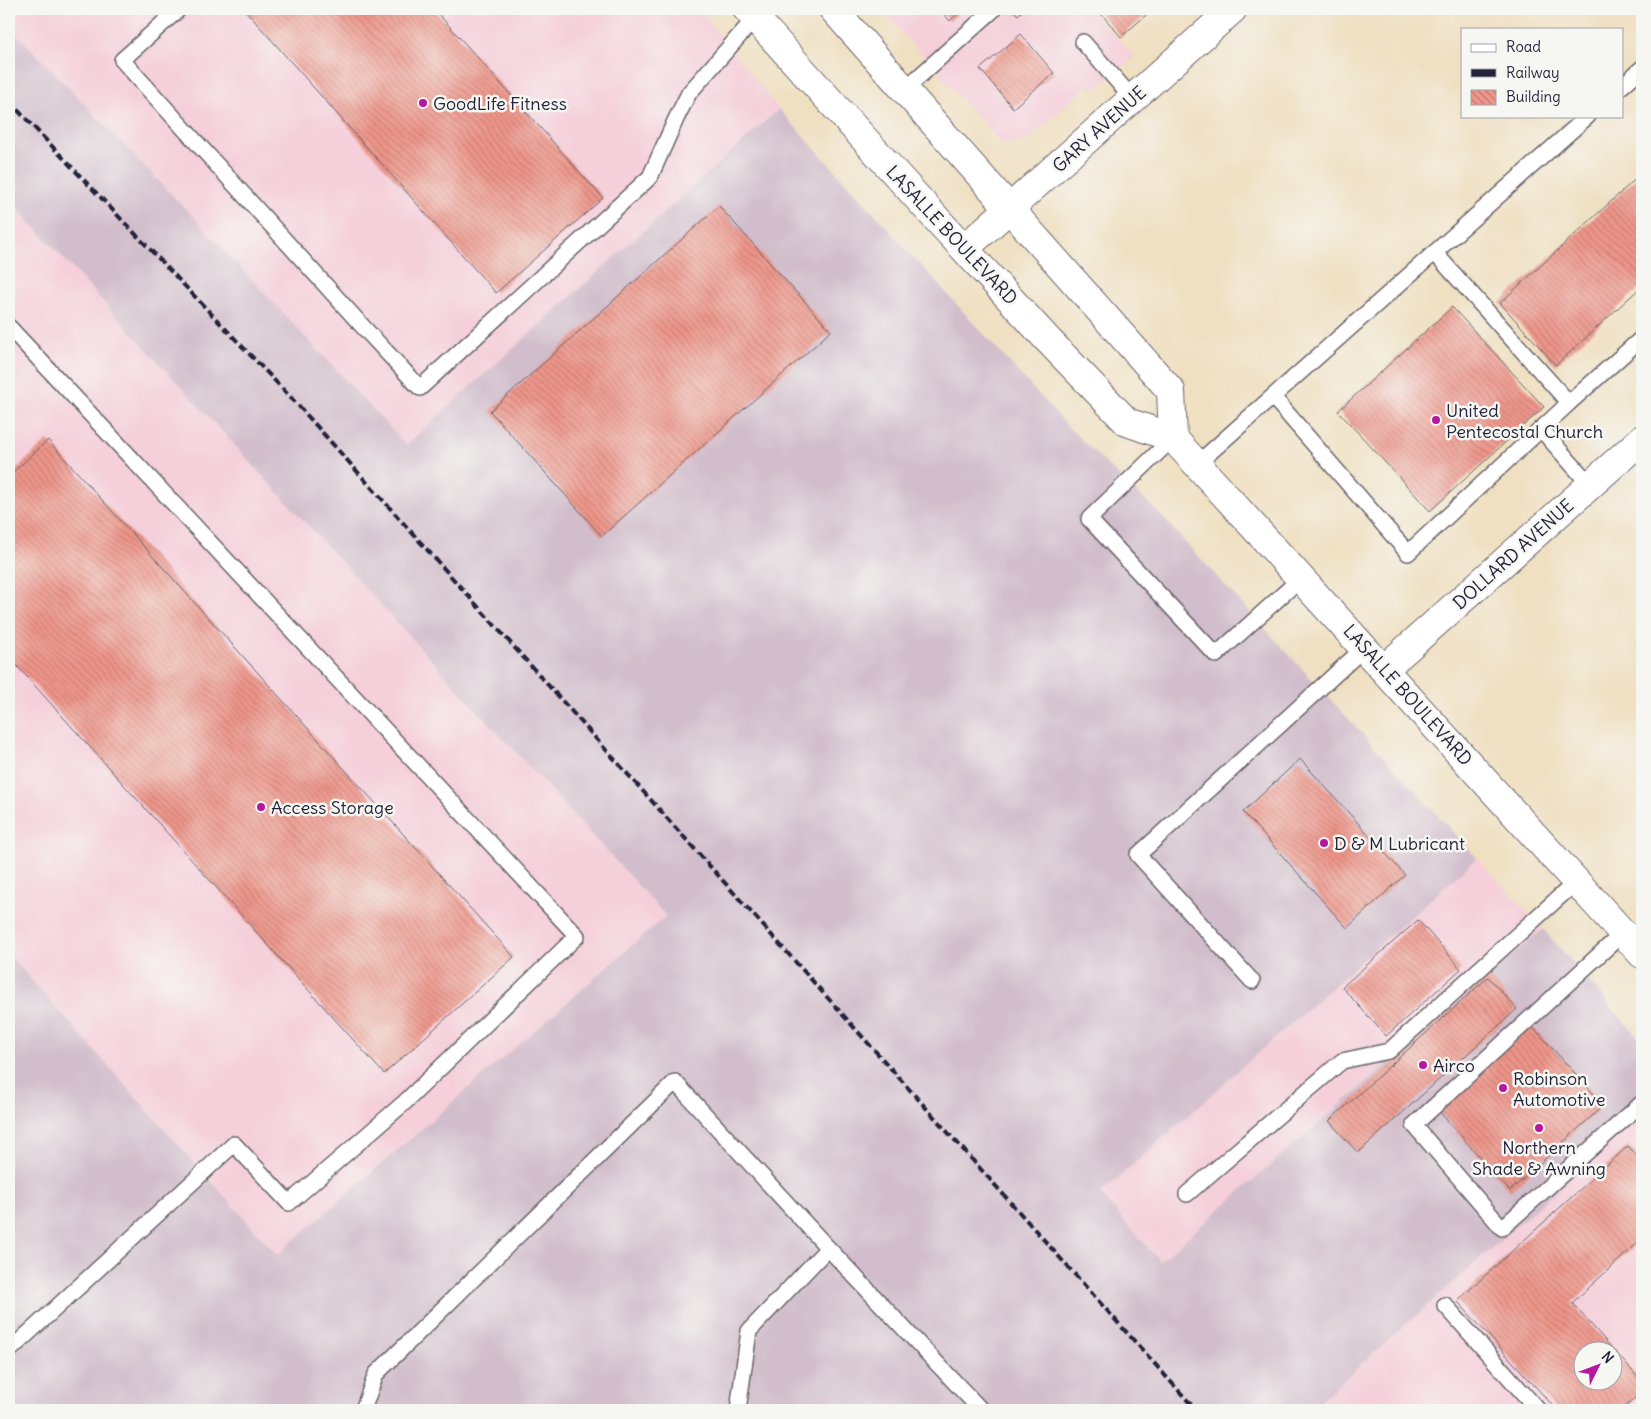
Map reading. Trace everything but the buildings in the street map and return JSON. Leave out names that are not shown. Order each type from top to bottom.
[{"type":"main road","points":[[833,9],[1171,391],[1173,438]]},
{"type":"main road","name":"GARY AVENUE","points":[[965,248],[1233,9]]},
{"type":"main road","name":"LASALLE BOULEVARD","points":[[751,14],[926,208],[1127,422],[1173,438],[1365,647],[1642,954]]},
{"type":"main road","name":"DOLLARD AVENUE","points":[[1384,669],[1642,439]]},
{"type":"lane","points":[[179,9],[122,60],[365,330],[420,388],[650,177],[689,93],[751,14]]},
{"type":"lane","points":[[904,90],[993,10]]},
{"type":"lane","points":[[1083,42],[1133,98]]},
{"type":"lane","points":[[1624,84],[1642,68]]},
{"type":"lane","points":[[1197,464],[1586,118]]},
{"type":"lane","points":[[1434,252],[1569,403]]},
{"type":"lane","points":[[9,327],[577,936],[406,1102],[289,1203],[234,1144],[9,1351]]},
{"type":"lane","points":[[1273,396],[1408,553],[1569,403],[1642,338]]},
{"type":"lane","points":[[1541,429],[1590,485]]},
{"type":"lane","points":[[1173,438],[1090,519],[1216,655],[1300,578]]},
{"type":"lane","points":[[1252,981],[1138,855],[1365,647]]},
{"type":"lane","points":[[1187,1194],[1342,1061],[1389,1051],[1577,881]]},
{"type":"lane","points":[[1624,932],[1414,1125],[1502,1228],[1642,1103]]},
{"type":"lane","points":[[364,1410],[376,1374],[675,1082],[981,1410]]},
{"type":"lane","points":[[738,1410],[749,1331],[828,1248]]},
{"type":"lane","points":[[1445,1305],[1538,1410]]},
{"type":"shaded area","points":[[9,9],[699,9],[779,109],[406,445],[201,225],[9,26]]},
{"type":"shaded area","points":[[881,9],[1090,9],[1135,57],[1094,90],[1088,85],[1030,138],[1015,145],[1001,143]]},
{"type":"shaded area","points":[[9,26],[201,225],[406,445],[779,109],[1070,429],[1160,515],[1477,858],[1100,1194],[1160,1261],[1543,929],[1642,1042],[1642,1114],[1310,1410],[9,1410],[9,955],[277,1255],[666,916],[9,199]]},
{"type":"shaded area","points":[[9,199],[666,916],[277,1255],[9,955]]},
{"type":"shaded area","points":[[1477,858],[1543,929],[1160,1261],[1100,1194]]},
{"type":"shaded area","points":[[1642,1114],[1642,1410],[1310,1410]]},
{"type":"railway","points":[[9,101],[296,403],[1196,1410]]},
{"type":"place","name":"GoodLife Fitness","points":[[423,103]]},
{"type":"place","name":"United Pentecostal Church","points":[[1436,420]]},
{"type":"place","name":"Access Storage","points":[[261,807]]},
{"type":"place","name":"D & M Lubricant","points":[[1324,843]]},
{"type":"place","name":"Airco","points":[[1423,1065]]},
{"type":"place","name":"Robinson Automotive","points":[[1503,1088]]},
{"type":"place","name":"Northern Shade & Awning","points":[[1539,1128]]}]
